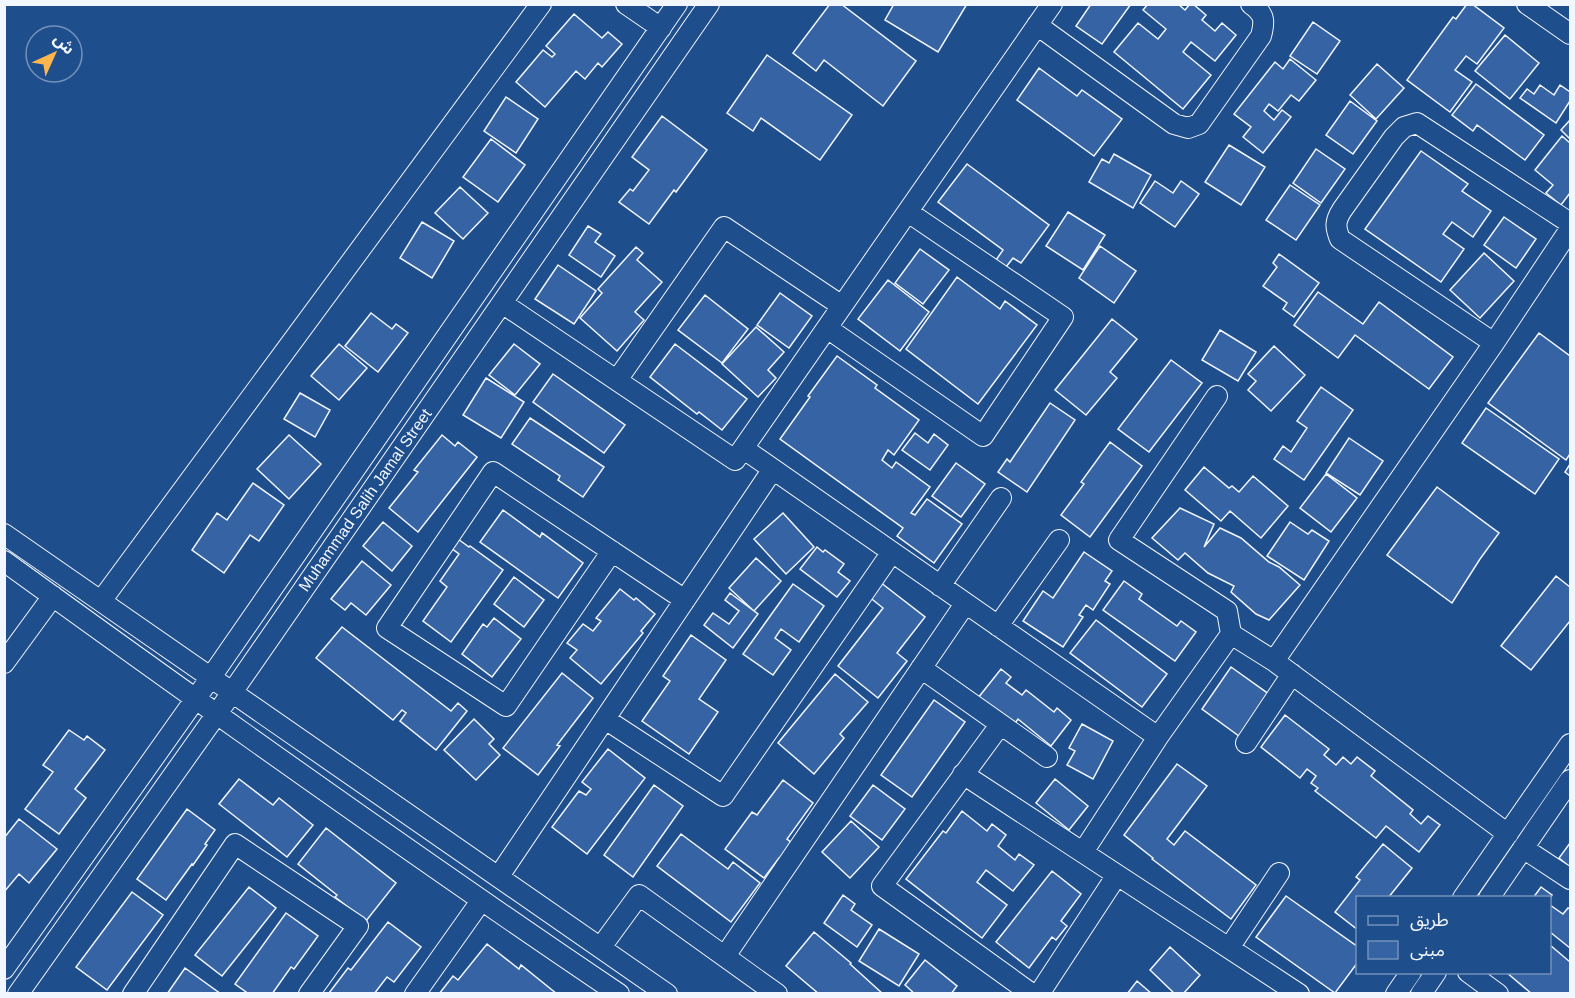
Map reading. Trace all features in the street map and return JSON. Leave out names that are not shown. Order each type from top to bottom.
[{"type":"street","points":[[101,601],[541,4]]},
{"type":"street","points":[[626,4],[661,28]]},
{"type":"street","name":"Muhammad Salih Jamal Street","points":[[4,969],[195,699],[677,4]]},
{"type":"street","name":"Muhammad Salih Jamal Street","points":[[18,993],[217,714],[709,4]]},
{"type":"street","points":[[502,303],[735,460],[1052,4]]},
{"type":"street","points":[[1038,25],[1174,124],[1188,128],[1199,124],[1261,36],[1265,23],[1259,10],[1251,4]]},
{"type":"street","points":[[1527,4],[1570,34]]},
{"type":"street","points":[[1494,343],[1340,239],[1335,229],[1336,220],[1342,210],[1394,137],[1404,127],[1417,123],[1570,223]]},
{"type":"street","points":[[827,328],[983,436],[1063,318],[908,212]]},
{"type":"street","points":[[617,380],[724,227],[842,306]]},
{"type":"street","points":[[1274,661],[1570,230]]},
{"type":"street","points":[[1083,852],[1158,737],[1231,634],[1227,612],[1119,540],[1217,396]]},
{"type":"street","points":[[744,449],[1158,737]]},
{"type":"street","points":[[499,876],[773,470]]},
{"type":"street","points":[[612,551],[506,706],[387,628],[494,472],[612,551],[685,600]]},
{"type":"street","points":[[940,586],[1001,498]]},
{"type":"street","points":[[4,534],[667,993]]},
{"type":"street","points":[[998,626],[1059,540]]},
{"type":"street","points":[[605,719],[723,796],[892,552]]},
{"type":"street","points":[[4,561],[481,901],[619,993]]},
{"type":"street","points":[[4,663],[53,596]]},
{"type":"street","points":[[725,956],[966,604]]},
{"type":"street","points":[[1231,634],[1274,661],[1508,834]]},
{"type":"street","points":[[921,668],[1047,757]]},
{"type":"street","points":[[1246,743],[1292,674]]},
{"type":"street","points":[[1000,725],[882,886],[1042,992],[1117,875]]},
{"type":"street","points":[[1464,896],[1570,744]]},
{"type":"street","points":[[963,774],[1299,993]]},
{"type":"street","points":[[1490,896],[1570,780]]},
{"type":"street","points":[[133,993],[235,844],[358,926],[309,993]]},
{"type":"street","points":[[1523,848],[1570,879]]},
{"type":"street","points":[[1229,948],[1279,873]]},
{"type":"street","points":[[601,947],[639,895],[777,993]]},
{"type":"street","points":[[415,993],[481,901]]},
{"type":"street","points":[[1396,993],[1410,974]]},
{"type":"street","points":[[1421,993],[1435,974]]},
{"type":"street","points":[[1471,974],[1498,993]]},
{"type":"building","points":[[830,4],[841,4],[916,61],[883,106],[824,60],[816,71],[793,53]]},
{"type":"building","points":[[894,4],[967,4],[938,52],[885,20]]},
{"type":"building","points":[[1091,4],[1131,4],[1102,44],[1076,26]]},
{"type":"building","points":[[1148,4],[1178,4],[1185,10],[1193,4],[1206,15],[1202,20],[1215,31],[1222,23],[1236,35],[1215,61],[1191,42],[1183,52],[1211,75],[1183,109],[1114,52],[1138,23],[1158,39],[1166,29],[1143,10]]},
{"type":"building","points":[[1467,4],[1472,4],[1504,28],[1477,64],[1466,56],[1455,70],[1472,82],[1450,112],[1407,80],[1453,17],[1456,19]]},
{"type":"building","points":[[574,14],[602,38],[608,32],[622,44],[602,67],[598,63],[585,79],[576,71],[545,107],[516,82],[543,50],[552,57],[555,54],[546,46]]},
{"type":"building","points":[[1313,22],[1340,41],[1317,74],[1290,56]]},
{"type":"building","points":[[1505,35],[1539,63],[1510,99],[1475,71]]},
{"type":"building","points":[[767,55],[852,115],[820,160],[761,118],[753,131],[727,113]]},
{"type":"building","points":[[1290,59],[1316,80],[1299,101],[1291,95],[1278,111],[1269,104],[1264,111],[1274,120],[1282,110],[1291,117],[1263,153],[1243,137],[1251,127],[1234,114],[1275,62],[1283,69]]},
{"type":"building","points":[[1377,64],[1404,88],[1376,119],[1350,95]]},
{"type":"building","points":[[1039,68],[1077,96],[1082,90],[1122,119],[1094,156],[1017,100]]},
{"type":"building","points":[[1476,84],[1544,135],[1525,160],[1477,125],[1473,131],[1452,115]]},
{"type":"building","points":[[1540,85],[1554,95],[1560,85],[1570,92],[1570,101],[1556,123],[1520,98],[1527,89],[1534,94]]},
{"type":"building","points":[[506,97],[538,119],[516,153],[484,131]]},
{"type":"building","points":[[1350,101],[1377,121],[1353,154],[1326,135]]},
{"type":"building","points":[[662,116],[707,150],[649,224],[619,202],[630,189],[633,191],[649,170],[632,157]]},
{"type":"building","points":[[1570,120],[1570,139],[1561,130]]},
{"type":"building","points":[[1562,136],[1570,143],[1570,193],[1561,205],[1546,193],[1553,185],[1535,170]]},
{"type":"building","points":[[491,139],[525,165],[498,202],[463,177]]},
{"type":"building","points":[[1229,145],[1265,167],[1241,205],[1205,182]]},
{"type":"building","points":[[1316,149],[1345,169],[1321,203],[1293,183]]},
{"type":"building","points":[[1421,151],[1468,184],[1462,191],[1491,211],[1473,237],[1452,222],[1443,234],[1464,249],[1441,282],[1365,229]]},
{"type":"building","points":[[1114,154],[1151,175],[1133,208],[1089,182],[1102,159],[1109,163]]},
{"type":"building","points":[[967,164],[1049,225],[1021,263],[1013,258],[1006,267],[996,260],[1003,250],[938,202]]},
{"type":"building","points":[[1155,181],[1173,193],[1181,181],[1199,194],[1175,227],[1140,203]]},
{"type":"building","points":[[1290,185],[1320,205],[1296,240],[1266,220]]},
{"type":"building","points":[[460,187],[488,213],[463,239],[435,213]]},
{"type":"building","points":[[1068,212],[1105,235],[1083,270],[1046,246]]},
{"type":"building","points":[[1504,217],[1536,239],[1516,268],[1484,245]]},
{"type":"building","points":[[422,222],[454,241],[432,278],[400,258]]},
{"type":"building","points":[[588,226],[601,234],[595,242],[615,256],[601,277],[569,255]]},
{"type":"building","points":[[1100,246],[1136,271],[1114,303],[1079,278]]},
{"type":"building","points":[[636,247],[643,253],[637,260],[662,282],[635,312],[644,320],[617,351],[580,318],[602,293],[598,289]]},
{"type":"building","points":[[920,249],[949,270],[923,304],[895,283]]},
{"type":"building","points":[[1484,253],[1514,281],[1480,318],[1450,290]]},
{"type":"building","points":[[1279,254],[1319,283],[1294,317],[1283,309],[1287,303],[1263,286],[1277,267],[1273,263]]},
{"type":"building","points":[[558,265],[596,291],[574,324],[535,299]]},
{"type":"building","points":[[957,277],[1000,309],[1005,301],[1037,325],[978,404],[906,349]]},
{"type":"building","points":[[888,280],[929,312],[900,351],[858,319]]},
{"type":"building","points":[[1318,292],[1363,324],[1379,302],[1453,357],[1429,389],[1355,335],[1338,358],[1294,325]]},
{"type":"building","points":[[780,293],[812,316],[789,348],[757,325]]},
{"type":"building","points":[[705,295],[748,329],[722,363],[678,330]]},
{"type":"building","points":[[371,313],[392,329],[396,324],[408,333],[378,372],[345,346]]},
{"type":"building","points":[[1112,319],[1137,339],[1110,372],[1117,378],[1086,415],[1055,390]]},
{"type":"building","points":[[756,327],[784,352],[768,370],[776,378],[758,397],[722,364]]},
{"type":"building","points":[[1220,330],[1256,352],[1238,381],[1202,360]]},
{"type":"building","points":[[1539,333],[1570,356],[1570,454],[1566,460],[1488,403]]},
{"type":"building","points":[[339,344],[367,368],[339,400],[311,376]]},
{"type":"building","points":[[514,344],[540,364],[515,395],[489,375]]},
{"type":"building","points":[[675,344],[747,399],[722,430],[699,412],[697,414],[650,377]]},
{"type":"building","points":[[1274,346],[1305,375],[1271,411],[1248,390],[1256,381],[1248,374]]},
{"type":"building","points":[[837,356],[877,385],[875,388],[919,420],[894,455],[888,450],[882,460],[892,468],[896,462],[930,487],[911,513],[915,515],[927,499],[962,524],[934,563],[897,536],[903,528],[780,439]]},
{"type":"building","points":[[1171,360],[1202,383],[1149,452],[1118,429]]},
{"type":"building","points":[[553,374],[625,425],[604,453],[533,402]]},
{"type":"building","points":[[486,378],[524,402],[501,438],[463,415]]},
{"type":"building","points":[[1321,387],[1353,410],[1304,480],[1274,459],[1283,446],[1291,452],[1307,428],[1297,421]]},
{"type":"building","points":[[300,393],[330,410],[315,437],[284,419]]},
{"type":"building","points":[[1050,403],[1075,420],[1027,492],[998,472],[1007,459],[1010,462]]},
{"type":"building","points":[[1486,408],[1559,459],[1535,494],[1462,443]]},
{"type":"building","points":[[530,418],[604,467],[583,497],[558,480],[560,476],[512,444]]},
{"type":"building","points":[[915,433],[928,443],[934,434],[948,445],[930,470],[902,450]]},
{"type":"building","points":[[289,435],[321,464],[289,499],[257,469]]},
{"type":"building","points":[[442,435],[455,446],[458,442],[477,457],[418,532],[389,508],[418,472],[414,470]]},
{"type":"building","points":[[1349,438],[1383,461],[1360,495],[1326,473]]},
{"type":"building","points":[[1110,442],[1142,466],[1090,537],[1061,515],[1084,484],[1081,482]]},
{"type":"building","points":[[956,463],[985,484],[961,517],[932,496]]},
{"type":"building","points":[[1570,464],[1570,476],[1565,472]]},
{"type":"building","points":[[1204,467],[1229,488],[1232,486],[1239,492],[1253,476],[1288,506],[1261,538],[1230,511],[1221,521],[1185,490]]},
{"type":"building","points":[[1326,474],[1357,498],[1331,532],[1300,508]]},
{"type":"building","points":[[253,483],[284,505],[259,541],[250,535],[224,573],[192,550],[217,513],[227,520]]},
{"type":"building","points":[[1437,487],[1499,533],[1452,603],[1387,555]]},
{"type":"building","points":[[1180,508],[1214,524],[1204,547],[1220,528],[1241,538],[1300,585],[1269,620],[1256,614],[1231,592],[1234,586],[1208,573],[1185,553],[1178,560],[1152,538]]},
{"type":"building","points":[[503,510],[540,537],[542,533],[583,563],[558,598],[480,542]]},
{"type":"building","points":[[783,513],[814,547],[786,574],[754,539]]},
{"type":"building","points":[[383,522],[412,546],[392,571],[363,546]]},
{"type":"building","points":[[1290,522],[1308,534],[1312,530],[1329,541],[1304,580],[1267,556]]},
{"type":"building","points":[[458,539],[503,570],[451,642],[423,621],[447,587],[440,581],[459,554],[451,548]]},
{"type":"building","points":[[817,547],[844,564],[838,572],[850,581],[837,597],[800,569]]},
{"type":"building","points":[[1084,552],[1112,571],[1105,581],[1110,584],[1093,610],[1086,605],[1079,615],[1083,617],[1063,647],[1023,621],[1043,591],[1053,598]]},
{"type":"building","points":[[756,558],[781,581],[754,611],[729,588]]},
{"type":"building","points":[[362,561],[391,585],[366,615],[351,603],[345,610],[331,599]]},
{"type":"building","points":[[1556,576],[1570,587],[1570,621],[1531,670],[1501,646]]},
{"type":"building","points":[[514,577],[544,600],[524,627],[494,604]]},
{"type":"building","points":[[1124,581],[1142,594],[1139,599],[1177,626],[1181,621],[1196,632],[1175,661],[1103,610]]},
{"type":"building","points":[[880,582],[925,617],[897,653],[907,661],[878,698],[838,666],[883,608],[868,596]]},
{"type":"building","points":[[793,584],[824,606],[799,642],[781,629],[775,638],[791,650],[773,675],[743,654]]},
{"type":"building","points":[[620,589],[634,600],[636,598],[655,614],[641,631],[643,633],[601,684],[570,658],[577,650],[567,643],[583,624],[593,631],[601,621],[596,618]]},
{"type":"building","points":[[730,593],[758,614],[733,648],[704,625],[713,613],[729,624],[739,611],[725,600]]},
{"type":"building","points":[[494,618],[521,639],[492,677],[462,654],[483,624],[487,627]]},
{"type":"building","points":[[1096,620],[1167,674],[1142,707],[1070,653]]},
{"type":"building","points":[[342,627],[451,711],[458,703],[467,711],[436,750],[400,721],[406,713],[402,710],[393,720],[316,658]]},
{"type":"building","points":[[691,635],[726,660],[699,699],[718,712],[689,754],[642,721],[670,681],[663,676]]},
{"type":"building","points":[[1231,667],[1273,697],[1243,739],[1202,709]]},
{"type":"building","points":[[1001,669],[1011,677],[1006,683],[1022,695],[1026,690],[1054,712],[1057,708],[1071,720],[1051,746],[1018,719],[1013,726],[978,698]]},
{"type":"building","points":[[562,673],[593,698],[557,745],[560,746],[538,775],[503,748]]},
{"type":"building","points":[[835,674],[868,702],[840,734],[844,738],[814,774],[778,743]]},
{"type":"building","points":[[934,700],[965,722],[912,797],[881,775]]},
{"type":"building","points":[[1285,715],[1329,749],[1324,755],[1336,765],[1343,757],[1351,764],[1357,757],[1375,771],[1371,776],[1413,810],[1410,814],[1421,824],[1428,816],[1440,825],[1419,852],[1386,826],[1376,838],[1315,791],[1318,788],[1311,783],[1316,776],[1307,769],[1300,778],[1261,747]]},
{"type":"building","points":[[474,719],[494,739],[489,744],[500,755],[476,780],[444,750]]},
{"type":"building","points":[[1082,724],[1113,741],[1093,779],[1067,765],[1075,751],[1069,748]]},
{"type":"building","points":[[69,730],[84,740],[87,736],[105,750],[75,789],[86,798],[59,834],[25,809],[53,772],[43,765]]},
{"type":"building","points":[[608,749],[645,778],[587,854],[552,827],[579,791],[586,795],[591,789],[582,782]]},
{"type":"building","points":[[1177,764],[1207,786],[1167,839],[1174,845],[1185,831],[1256,885],[1231,919],[1124,835]]},
{"type":"building","points":[[239,779],[273,805],[279,798],[313,825],[287,857],[219,804]]},
{"type":"building","points":[[1055,779],[1088,806],[1069,830],[1036,803]]},
{"type":"building","points":[[783,780],[813,803],[787,839],[797,847],[786,862],[779,858],[764,878],[725,849],[752,812],[757,815]]},
{"type":"building","points":[[654,785],[683,806],[633,877],[604,855]]},
{"type":"building","points":[[873,785],[905,809],[882,840],[850,816]]},
{"type":"building","points":[[187,809],[215,830],[193,865],[166,900],[137,879]]},
{"type":"building","points":[[962,811],[987,831],[992,824],[1006,835],[998,846],[1015,860],[1019,854],[1034,865],[1013,891],[986,870],[977,882],[1007,905],[982,938],[906,879],[943,831],[946,833]]},
{"type":"building","points":[[19,819],[57,849],[29,883],[19,874],[4,892],[4,838]]},
{"type":"building","points":[[851,821],[879,847],[850,878],[822,852]]},
{"type":"building","points":[[326,828],[396,883],[366,921],[298,864]]},
{"type":"building","points":[[681,834],[728,869],[733,862],[760,883],[731,922],[657,866]]},
{"type":"building","points":[[1570,843],[1570,867],[1559,858]]},
{"type":"building","points":[[1383,844],[1412,868],[1390,896],[1356,896],[1356,928],[1335,912],[1360,880],[1356,877]]},
{"type":"building","points":[[1052,871],[1081,894],[1061,921],[1067,926],[1056,940],[1052,937],[1029,968],[996,942]]},
{"type":"building","points":[[249,887],[276,908],[222,976],[195,955]]},
{"type":"building","points":[[1541,887],[1552,895],[1551,897],[1534,896]]},
{"type":"building","points":[[132,892],[163,915],[107,990],[76,967]]},
{"type":"building","points":[[843,895],[855,904],[851,910],[872,925],[857,947],[824,923]]},
{"type":"building","points":[[1286,896],[1356,946],[1356,965],[1335,993],[1256,937]]},
{"type":"building","points":[[1551,906],[1563,914],[1568,908],[1570,909],[1570,948],[1551,933]]},
{"type":"building","points":[[286,913],[318,936],[294,969],[291,967],[272,994],[249,994],[235,984]]},
{"type":"building","points":[[388,922],[421,947],[394,982],[387,977],[374,994],[329,993],[348,968],[351,970]]},
{"type":"building","points":[[879,929],[919,954],[899,986],[859,961]]},
{"type":"building","points":[[814,932],[883,994],[819,994],[786,966]]},
{"type":"building","points":[[487,944],[519,969],[521,965],[557,994],[439,994],[453,976],[458,980]]},
{"type":"building","points":[[1551,946],[1570,962],[1570,994],[1532,994],[1508,974],[1551,974]]},
{"type":"building","points":[[1170,947],[1200,975],[1183,994],[1175,994],[1150,970]]},
{"type":"building","points":[[925,960],[957,986],[951,994],[915,994],[905,985]]},
{"type":"building","points":[[185,968],[221,994],[167,994]]},
{"type":"building","points":[[1137,981],[1152,994],[1127,994]]}]
